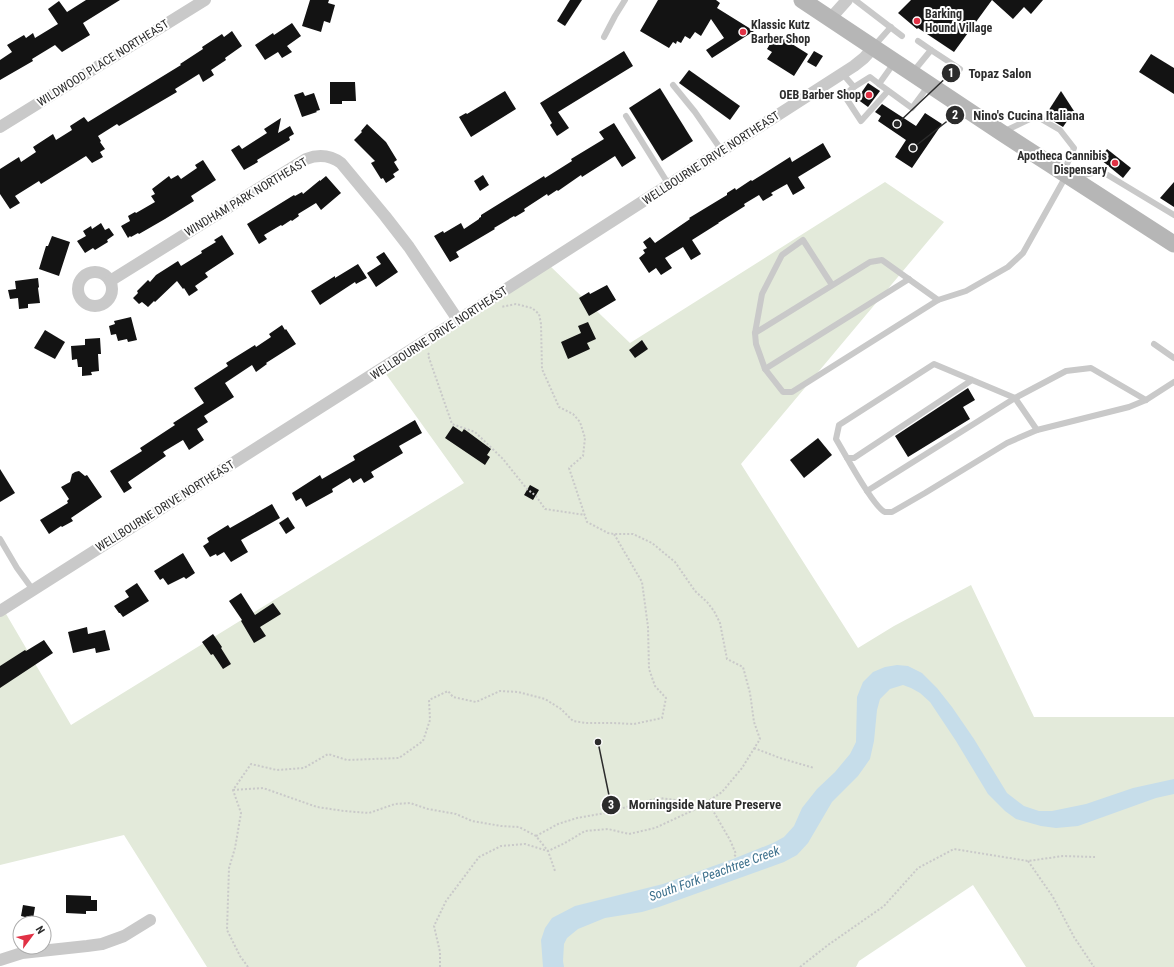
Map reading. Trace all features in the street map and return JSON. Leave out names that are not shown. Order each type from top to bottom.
[{"type":"main road","points":[[803,0],[872,48],[1174,244]]},
{"type":"street","name":"WILDWOOD PLACE NORTHEAST","points":[[0,127],[205,0]]},
{"type":"street","points":[[830,19],[847,0]]},
{"type":"street","name":"WELLBOURNE DRIVE NORTHEAST","points":[[0,611],[722,151],[864,58],[872,48]]},
{"type":"street","name":"WINDHAM PARK NORTHEAST","points":[[110,281],[306,159],[314,156],[324,156],[341,163],[385,216],[409,247],[458,320]]},
{"type":"street","points":[[0,960],[22,954],[102,944],[124,936],[150,920]]},
{"type":"lane","points":[[604,37],[625,0]]},
{"type":"lane","points":[[855,0],[902,36]]},
{"type":"lane","points":[[872,48],[891,28]]},
{"type":"lane","points":[[918,40],[960,70]]},
{"type":"lane","points":[[912,74],[931,50]]},
{"type":"lane","points":[[879,84],[895,62]]},
{"type":"lane","points":[[842,73],[854,87]]},
{"type":"lane","points":[[888,91],[861,122],[844,94],[870,77],[912,108],[929,85]]},
{"type":"lane","points":[[673,85],[695,112],[722,151]]},
{"type":"lane","points":[[626,116],[669,185]]},
{"type":"lane","points":[[832,285],[803,240],[782,255],[762,294],[755,333],[756,344],[766,369],[783,392],[792,392],[938,300],[966,291],[1008,268],[1023,253],[1067,175],[1074,148],[1060,130],[1036,116],[1002,133]]},
{"type":"lane","points":[[1067,175],[1101,171],[1174,216]]},
{"type":"lane","points":[[755,333],[870,262],[882,260],[938,300]]},
{"type":"lane","points":[[766,369],[909,279]]},
{"type":"lane","points":[[1154,344],[1174,358]]},
{"type":"lane","points":[[1036,430],[1015,398],[934,364],[839,425],[836,439],[867,491],[879,507],[885,512],[892,512],[1007,443],[1036,430],[1129,407],[1146,400],[1174,382]]},
{"type":"lane","points":[[867,491],[1015,398],[1066,371],[1091,368],[1146,400]]},
{"type":"lane","points":[[847,458],[854,458],[972,380]]},
{"type":"lane","points":[[0,539],[17,568],[33,590]]},
{"type":"path","points":[[440,967],[440,952],[434,926],[446,901],[479,857],[502,846],[525,844],[548,851],[586,831],[608,829],[629,834],[655,828],[698,808],[722,792],[742,768],[760,739],[754,722],[750,693],[743,667],[727,659],[720,623],[714,611],[707,602],[695,591],[675,562],[652,543],[634,534],[608,533],[587,522],[569,468],[583,456],[584,438],[580,422],[573,414],[559,407],[542,369],[541,324],[539,314],[532,308],[516,304],[500,307]]},
{"type":"path","points":[[432,348],[428,355],[452,424],[475,432],[503,459],[527,489],[536,496],[545,509],[585,515]]},
{"type":"path","points":[[233,790],[251,764],[277,770],[304,768],[328,754],[347,760],[399,758],[423,741],[430,720],[429,700],[448,691],[453,697],[476,702],[500,691],[518,692],[545,700],[561,709],[573,721],[586,723],[634,724],[662,718],[666,698],[655,686],[649,669],[648,627],[642,582],[614,534]]},
{"type":"path","points":[[754,748],[780,758],[814,768]]},
{"type":"path","points":[[233,790],[263,788],[317,807],[369,813],[395,804],[410,803],[428,809],[456,814],[472,821],[501,826],[519,827],[536,836],[548,851],[556,871]]},
{"type":"path","points":[[233,790],[241,813],[235,848],[229,868],[227,930],[240,956],[248,967]]},
{"type":"path","points":[[536,836],[558,824],[578,818],[611,812],[660,798],[675,800],[690,812]]},
{"type":"path","points":[[708,802],[730,840],[736,854],[734,857]]},
{"type":"path","points":[[800,967],[828,945],[884,906],[918,868],[954,849],[1028,861],[1063,856],[1095,857]]},
{"type":"path","points":[[1028,861],[1053,897],[1074,937],[1094,967]]},
{"type":"green space","points":[[885,182],[944,222],[741,464],[858,648],[894,626],[971,585],[1034,717],[1174,717],[1174,967],[1026,967],[973,885],[859,961],[856,967],[207,967],[124,835],[0,865],[0,609],[2,607],[71,725],[464,483],[383,370],[549,265],[630,343]]},
{"type":"water","name":"South Fork Peachtree Creek","points":[[897,665],[908,666],[922,673],[937,688],[974,739],[1007,793],[1024,806],[1039,811],[1052,811],[1086,804],[1133,788],[1174,779],[1174,794],[1156,798],[1078,826],[1056,828],[1041,826],[1016,819],[1005,811],[988,794],[930,702],[920,693],[903,685],[890,689],[880,699],[870,759],[858,776],[832,802],[808,843],[797,855],[784,862],[659,907],[642,912],[605,918],[578,929],[567,938],[564,944],[564,967],[543,967],[541,940],[545,928],[552,918],[575,906],[663,884],[733,859],[784,837],[794,826],[802,808],[817,789],[835,772],[850,754],[856,742],[857,697],[863,682],[873,672],[885,667]]},
{"type":"building","points":[[86,0],[120,0],[83,23],[90,35],[62,52],[55,45],[32,59],[33,61],[0,80],[0,60],[12,52],[7,45],[24,35],[26,38],[33,33],[35,38],[58,24],[48,9],[59,1],[67,12]]},
{"type":"building","points":[[310,0],[329,0],[328,3],[335,5],[330,23],[324,21],[321,32],[302,26]]},
{"type":"building","points":[[570,0],[582,0],[565,26],[557,21]]},
{"type":"building","points":[[658,0],[716,0],[720,3],[717,8],[754,31],[712,58],[706,50],[724,38],[711,19],[701,36],[695,32],[690,39],[685,36],[681,43],[677,41],[676,44],[673,42],[669,48],[640,31]]},
{"type":"building","points":[[911,0],[992,0],[954,52],[918,28],[917,29],[898,13]]},
{"type":"building","points":[[992,0],[1043,0],[1031,14],[1024,7],[1013,19]]},
{"type":"building","points":[[292,23],[301,36],[287,46],[292,52],[282,58],[278,52],[265,60],[255,45]]},
{"type":"building","points":[[232,31],[242,46],[225,58],[226,60],[211,70],[214,75],[203,82],[199,74],[175,89],[177,92],[119,126],[117,124],[98,136],[105,149],[100,152],[103,157],[92,163],[86,156],[41,184],[39,181],[15,196],[20,203],[10,209],[0,194],[0,169],[19,157],[21,162],[36,152],[33,147],[53,134],[56,140],[72,130],[70,126],[84,117],[88,122],[181,65],[180,64],[203,49],[202,47],[222,34],[224,37]]},
{"type":"building","points":[[776,34],[808,54],[794,76],[767,59],[772,52],[767,49]]},
{"type":"building","points":[[624,51],[633,66],[558,112],[569,128],[557,136],[550,125],[552,123],[540,103]]},
{"type":"building","points":[[814,51],[823,56],[816,67],[807,62]]},
{"type":"building","points":[[1151,54],[1174,68],[1174,94],[1139,72]]},
{"type":"building","points":[[689,70],[740,106],[730,120],[679,83]]},
{"type":"building","points":[[330,82],[355,82],[356,101],[342,101],[342,104],[330,104]]},
{"type":"building","name":"OEB Barber Shop","points":[[868,83],[880,91],[868,107],[857,99]]},
{"type":"building","points":[[660,88],[693,141],[662,161],[629,108]]},
{"type":"building","points":[[505,91],[516,109],[471,137],[459,117],[466,113],[467,114]]},
{"type":"building","points":[[1061,91],[1074,111],[1063,127],[1045,116]]},
{"type":"building","points":[[303,92],[305,96],[314,93],[320,110],[302,117],[294,95]]},
{"type":"building","points":[[882,104],[916,126],[925,113],[942,124],[912,168],[895,157],[906,140],[878,121],[881,116],[875,112]]},
{"type":"building","points":[[281,118],[278,133],[290,126],[294,134],[289,137],[290,140],[257,160],[258,162],[244,170],[231,150],[239,145],[242,149],[267,133],[264,129]]},
{"type":"building","points":[[614,123],[636,158],[622,167],[615,156],[582,177],[581,175],[558,191],[557,190],[548,196],[547,194],[524,209],[525,211],[515,217],[514,216],[456,252],[459,257],[450,262],[434,236],[443,231],[444,233],[461,223],[464,229],[479,219],[481,215],[544,176],[545,178],[572,161],[571,159],[604,139],[599,132]]},
{"type":"building","points":[[367,124],[386,142],[397,160],[394,162],[399,170],[393,174],[395,177],[386,183],[383,178],[381,179],[371,163],[375,161],[354,140]]},
{"type":"building","points":[[823,143],[831,157],[798,177],[805,188],[793,195],[787,184],[771,193],[773,195],[763,201],[759,195],[744,204],[745,206],[692,240],[701,254],[691,260],[683,247],[665,258],[672,268],[661,275],[656,268],[649,273],[639,258],[645,253],[643,250],[647,248],[643,242],[650,237],[655,243],[690,219],[689,218],[727,195],[727,193],[735,188],[736,190],[751,180],[752,181],[790,157],[792,162]]},
{"type":"building","name":"Apotheca Cannibis Dispensary","points":[[1107,149],[1131,168],[1123,178],[1100,159]]},
{"type":"building","points":[[203,160],[216,180],[191,196],[194,201],[139,234],[138,233],[128,238],[121,226],[130,221],[128,216],[155,202],[151,196],[155,194],[152,189],[169,176],[171,179],[178,175],[181,179],[197,168],[195,165]]},
{"type":"building","points":[[483,175],[489,185],[480,191],[474,181]]},
{"type":"building","points":[[326,176],[341,193],[321,210],[316,203],[298,214],[299,216],[292,221],[291,220],[282,226],[281,225],[264,235],[267,239],[259,244],[247,224],[294,195],[295,196],[302,192],[303,194]]},
{"type":"building","points":[[1174,182],[1174,207],[1160,198]]},
{"type":"building","points":[[101,223],[105,230],[109,228],[114,235],[107,240],[108,242],[95,250],[93,248],[85,253],[77,241],[86,236],[83,231],[91,226],[92,229]]},
{"type":"building","points":[[222,235],[234,254],[205,273],[208,277],[195,286],[198,290],[189,296],[177,281],[148,307],[142,302],[139,304],[133,298],[138,293],[137,291],[148,280],[150,282],[156,275],[178,261],[181,266],[202,253],[201,251],[216,242],[214,240]]},
{"type":"building","points":[[52,236],[70,242],[59,276],[39,269],[46,246],[48,246]]},
{"type":"building","points":[[384,252],[398,272],[376,287],[367,273],[381,264],[376,257]]},
{"type":"building","points":[[358,264],[367,278],[356,284],[355,282],[320,305],[311,291]]},
{"type":"building","points":[[38,278],[40,303],[28,304],[28,308],[19,309],[18,298],[10,299],[8,290],[16,289],[15,281]]},
{"type":"building","points":[[607,285],[616,300],[589,316],[579,298],[589,292],[590,294]]},
{"type":"building","points":[[131,317],[137,340],[128,342],[127,339],[118,341],[116,334],[111,335],[109,326],[115,324],[114,321]]},
{"type":"building","points":[[588,322],[596,339],[587,343],[590,349],[568,359],[561,342],[581,333],[578,326]]},
{"type":"building","points":[[282,325],[296,344],[266,363],[267,364],[256,372],[252,365],[225,383],[234,397],[204,416],[208,422],[197,429],[204,440],[189,450],[183,440],[163,452],[166,456],[128,482],[132,488],[124,493],[110,471],[142,451],[140,448],[175,425],[173,423],[204,403],[194,388],[228,366],[226,363],[271,337],[269,334]]},
{"type":"building","points":[[45,330],[65,342],[55,359],[34,348]]},
{"type":"building","points":[[100,338],[101,354],[98,354],[99,371],[91,372],[92,375],[82,376],[82,367],[78,367],[77,359],[72,360],[71,346],[85,345],[85,339]]},
{"type":"building","points":[[642,340],[648,349],[635,358],[629,350]]},
{"type":"building","points":[[968,388],[975,400],[963,407],[970,419],[908,457],[895,436]]},
{"type":"building","points":[[415,420],[422,433],[399,446],[403,453],[371,472],[374,477],[364,483],[361,478],[353,483],[350,478],[332,489],[333,492],[306,507],[301,498],[296,501],[292,493],[320,475],[322,479],[355,460],[353,456]]},
{"type":"building","points":[[453,426],[462,432],[464,429],[491,449],[487,455],[490,457],[485,465],[445,438]]},
{"type":"building","points":[[818,438],[832,455],[804,478],[790,460]]},
{"type":"building","points":[[0,469],[15,493],[0,502]]},
{"type":"building","points":[[79,471],[85,476],[87,475],[102,497],[71,518],[73,521],[62,527],[61,526],[49,534],[40,520],[68,503],[67,501],[69,499],[61,487],[70,482],[72,474]]},
{"type":"building","points":[[530,485],[539,490],[533,500],[524,495]]},
{"type":"building","points":[[272,504],[280,518],[241,540],[248,552],[231,562],[224,552],[217,556],[216,554],[210,557],[203,546],[209,542],[207,538],[228,525],[230,528]]},
{"type":"building","points":[[288,517],[295,528],[286,534],[279,523]]},
{"type":"building","points":[[183,553],[195,573],[186,579],[184,577],[168,585],[163,578],[160,580],[154,571]]},
{"type":"building","points":[[137,583],[149,601],[123,617],[114,606],[129,597],[125,591]]},
{"type":"building","points":[[241,593],[255,615],[273,603],[281,614],[260,627],[266,636],[254,643],[241,621],[242,620],[229,601]]},
{"type":"building","points":[[87,627],[88,634],[105,630],[110,650],[96,653],[95,648],[73,653],[68,632]]},
{"type":"building","points":[[213,634],[231,664],[223,669],[213,654],[211,655],[202,642]]},
{"type":"building","points":[[44,640],[53,653],[0,688],[0,666]]},
{"type":"building","points":[[66,895],[91,896],[91,900],[97,900],[97,911],[86,911],[86,914],[66,913]]},
{"type":"building","points":[[23,905],[35,907],[34,915],[21,915]]},
{"type":"place","name":"Barking Hound Village","points":[[917,21]]},
{"type":"place","name":"Klassic Kutz Barber Shop","points":[[743,32]]},
{"type":"place","name":"OEB Barber Shop","points":[[869,95]]},
{"type":"place","name":"Topaz Salon","points":[[897,124]]},
{"type":"place","name":"Nino's Cucina Italiana","points":[[913,148]]},
{"type":"place","name":"Apotheca Cannibis Dispensary","points":[[1115,163]]},
{"type":"place","name":"Morningside Nature Preserve","points":[[598,742]]}]
